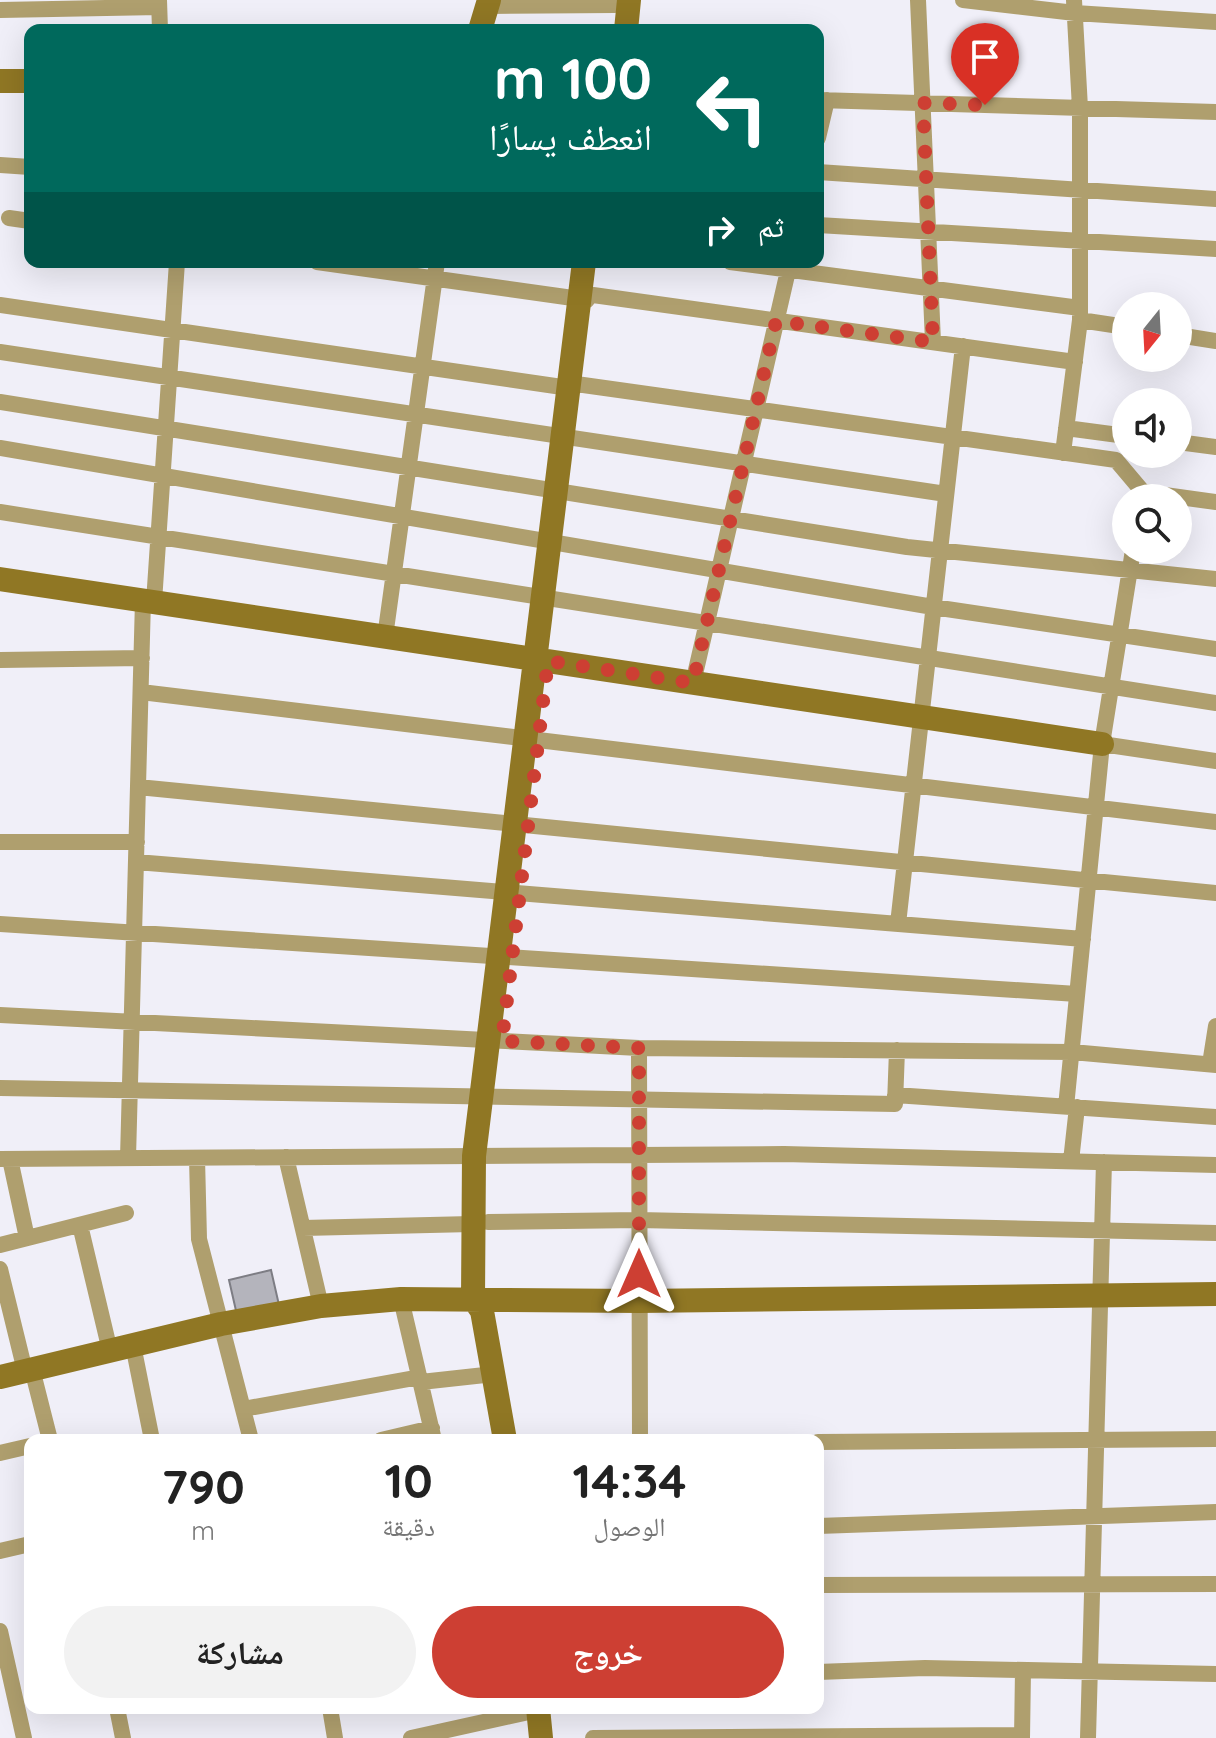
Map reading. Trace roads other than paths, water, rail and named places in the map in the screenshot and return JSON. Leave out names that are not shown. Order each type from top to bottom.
[{"type":"street","points":[[918,0],[933,342]]},
{"type":"street","points":[[963,0],[1075,6],[1216,22]]},
{"type":"street","points":[[482,24],[488,3],[619,2]]},
{"type":"street","points":[[614,24],[619,2]]},
{"type":"street","points":[[619,2],[624,24]]},
{"type":"street","points":[[0,10],[159,4],[160,24]]},
{"type":"street","points":[[1063,453],[1080,314],[1080,108],[1075,6]]},
{"type":"street","points":[[0,81],[24,81]]},
{"type":"street","points":[[824,100],[1216,112]]},
{"type":"street","points":[[0,165],[24,167]]},
{"type":"street","points":[[824,172],[1216,199]]},
{"type":"street","points":[[9,218],[24,220]]},
{"type":"street","points":[[824,225],[1216,249]]},
{"type":"street","points":[[128,1158],[142,658],[159,537],[177,268]]},
{"type":"street","points":[[406,268],[436,270],[588,298],[1075,362]]},
{"type":"street","points":[[585,268],[588,298]]},
{"type":"street","points":[[504,1434],[481,1302],[481,1156],[563,492],[573,385],[596,268]]},
{"type":"street","points":[[693,683],[789,268]]},
{"type":"street","points":[[801,268],[1080,314],[1112,323]]},
{"type":"street","points":[[385,637],[436,270]]},
{"type":"street","points":[[0,305],[422,367],[756,409],[1116,460],[1134,484]]},
{"type":"street","points":[[1192,337],[1216,341]]},
{"type":"street","points":[[898,924],[963,346]]},
{"type":"street","points":[[0,352],[946,494]]},
{"type":"street","points":[[0,402],[940,550],[1216,579]]},
{"type":"street","points":[[1066,428],[1112,434]]},
{"type":"street","points":[[1192,444],[1216,447]]},
{"type":"street","points":[[0,448],[933,607],[1216,649]]},
{"type":"street","points":[[1192,500],[1216,502]]},
{"type":"street","points":[[0,512],[1216,703]]},
{"type":"street","points":[[1071,1161],[1072,1052],[1095,807],[1131,564]]},
{"type":"street","points":[[0,579],[1216,761]]},
{"type":"street","points":[[0,660],[142,658]]},
{"type":"street","points":[[141,692],[1216,822]]},
{"type":"street","points":[[138,787],[1216,893]]},
{"type":"street","points":[[0,842],[137,842]]},
{"type":"street","points":[[136,862],[1083,939]]},
{"type":"street","points":[[0,924],[1077,994]]},
{"type":"street","points":[[0,1015],[639,1048],[1072,1052],[1213,1064],[1216,1026]]},
{"type":"street","points":[[639,1048],[640,1434]]},
{"type":"street","points":[[0,1088],[895,1104],[897,1050]]},
{"type":"street","points":[[895,1095],[1216,1117]]},
{"type":"street","points":[[27,1238],[5,1159],[784,1154],[1216,1165]]},
{"type":"street","points":[[286,1157],[321,1306]]},
{"type":"street","points":[[197,1158],[199,1239],[249,1434]]},
{"type":"street","points":[[1088,1738],[1104,1162]]},
{"type":"street","points":[[0,1245],[126,1213]]},
{"type":"street","points":[[303,1228],[639,1220],[1216,1233]]},
{"type":"street","points":[[80,1225],[150,1434]]},
{"type":"street","points":[[0,1269],[48,1434]]},
{"type":"street","points":[[0,1377],[221,1324],[321,1306],[401,1299],[481,1302],[1216,1294]]},
{"type":"street","points":[[401,1299],[433,1434]]},
{"type":"street","points":[[243,1409],[420,1380],[494,1374]]},
{"type":"street","points":[[824,1442],[1216,1439]]},
{"type":"street","points":[[0,1453],[24,1447]]},
{"type":"street","points":[[824,1526],[1216,1512]]},
{"type":"street","points":[[0,1551],[24,1545]]},
{"type":"street","points":[[824,1585],[1216,1584]]},
{"type":"street","points":[[0,1631],[24,1738]]},
{"type":"street","points":[[824,1672],[925,1668],[1216,1674]]},
{"type":"street","points":[[593,1738],[1022,1736],[1023,1670]]},
{"type":"street","points":[[118,1714],[123,1738]]},
{"type":"street","points":[[331,1714],[335,1738]]},
{"type":"street","points":[[411,1738],[495,1714]]},
{"type":"street","points":[[539,1714],[541,1738]]}]
